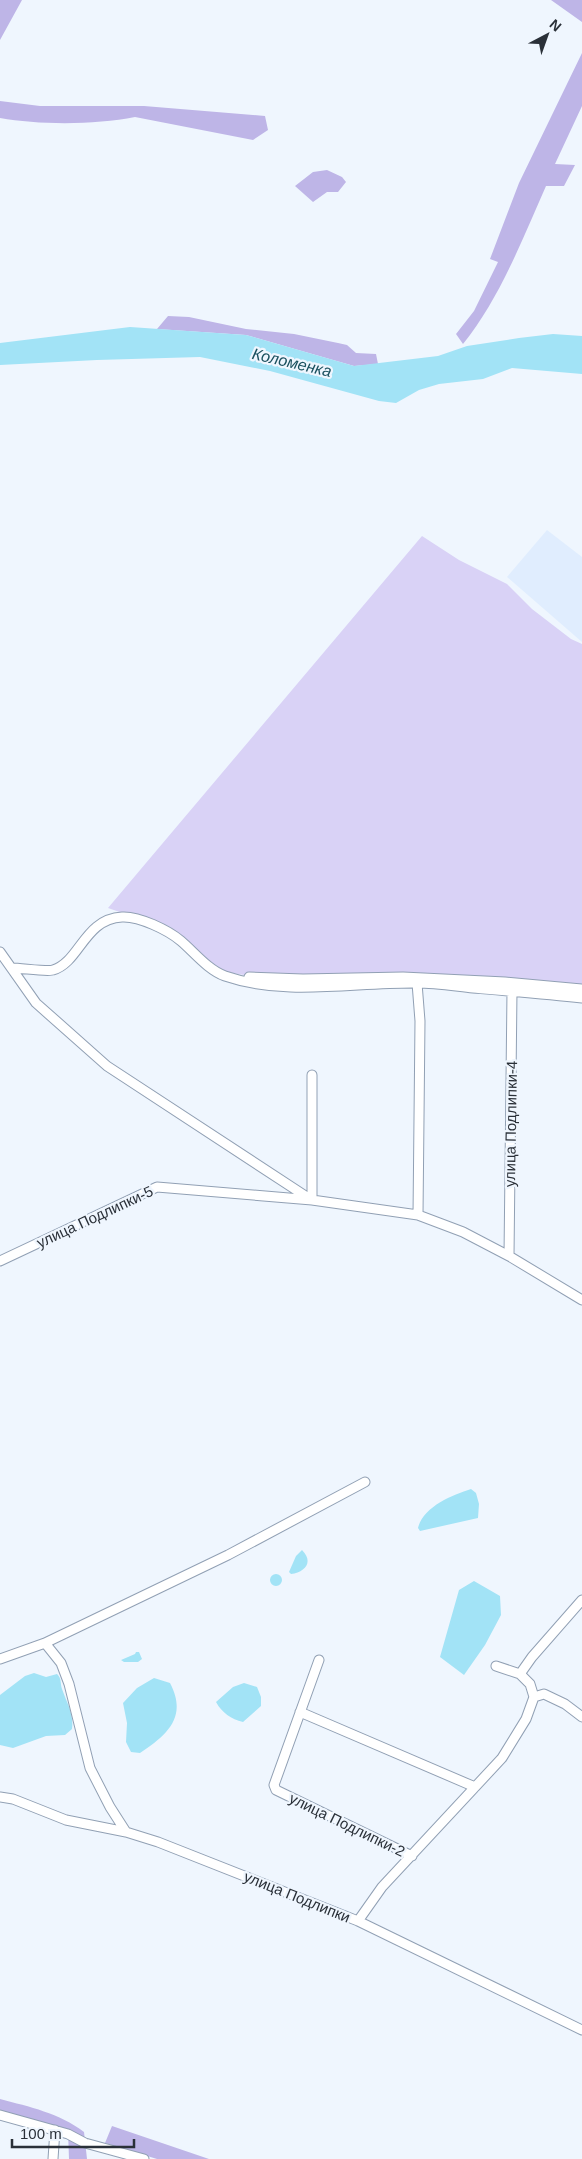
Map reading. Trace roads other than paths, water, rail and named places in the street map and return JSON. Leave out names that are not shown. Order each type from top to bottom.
[{"type":"street","points":[[12,968],[33,968],[47,972],[54,970],[62,965],[96,926],[108,919],[123,917],[143,920],[179,939],[207,965],[224,976],[258,983],[306,987],[417,982],[582,998]]},
{"type":"street","points":[[0,952],[36,1003],[108,1066],[312,1200],[418,1216],[463,1232],[509,1256],[582,1300]]},
{"type":"street","points":[[224,976],[303,979],[403,977],[505,982],[582,989]]},
{"type":"street","points":[[417,982],[420,1021],[418,1216]]},
{"type":"street","name":"улица Подлипки-4","points":[[509,1256],[512,991]]},
{"type":"street","points":[[312,1074],[312,1200]]},
{"type":"street","name":"улица Подлипки-5","points":[[0,1260],[158,1187],[312,1200]]},
{"type":"street","points":[[0,1659],[45,1643],[228,1555],[365,1482]]},
{"type":"street","points":[[520,1674],[582,1600]]},
{"type":"street","points":[[45,1643],[61,1663],[69,1684],[90,1768],[110,1807],[126,1832]]},
{"type":"street","name":"улица Подлипки-2","points":[[319,1660],[274,1785],[276,1790],[412,1856]]},
{"type":"street","points":[[496,1666],[520,1674],[530,1684],[534,1697],[544,1694],[565,1704],[582,1718]]},
{"type":"street","name":"улица Подлипки-2","points":[[358,1921],[382,1887],[502,1758],[526,1720],[534,1697]]},
{"type":"street","points":[[300,1712],[475,1787]]},
{"type":"street","name":"улица Подлипки","points":[[0,1797],[13,1799],[66,1820],[126,1832],[158,1842],[358,1921],[582,2030]]},
{"type":"street","points":[[0,2115],[68,2134],[85,2143],[144,2159]]},
{"type":"street","points":[[53,2159],[55,2130]]},
{"type":"water","name":"Коломенка","points":[[130,327],[246,335],[354,366],[438,356],[467,346],[519,338],[553,334],[582,336],[582,374],[512,368],[483,379],[439,384],[419,390],[396,403],[379,401],[270,371],[200,357],[0,365],[0,343]]},
{"type":"water","points":[[471,1489],[476,1493],[479,1504],[478,1518],[420,1531],[418,1528],[421,1521],[432,1508],[447,1498]]},
{"type":"water","points":[[302,1550],[306,1554],[306,1566],[304,1569],[291,1574],[289,1572],[296,1556]]},
{"type":"water","points":[[274,1574],[278,1574],[282,1580],[278,1586],[274,1586],[270,1582],[270,1578]]},
{"type":"water","points":[[474,1581],[500,1596],[501,1615],[485,1645],[464,1675],[440,1657],[459,1590]]},
{"type":"water","points":[[139,1652],[142,1659],[138,1662],[124,1662],[121,1660],[135,1654]]},
{"type":"water","points":[[34,1673],[46,1677],[57,1674],[59,1676],[71,1713],[72,1729],[65,1735],[46,1736],[13,1748],[0,1745],[0,1695],[25,1676]]},
{"type":"water","points":[[154,1678],[170,1683],[175,1695],[176,1715],[172,1724],[159,1739],[140,1753],[131,1752],[126,1742],[127,1723],[123,1703],[137,1688]]},
{"type":"water","points":[[244,1683],[257,1687],[261,1697],[261,1706],[243,1722],[227,1715],[216,1702],[233,1687]]}]
